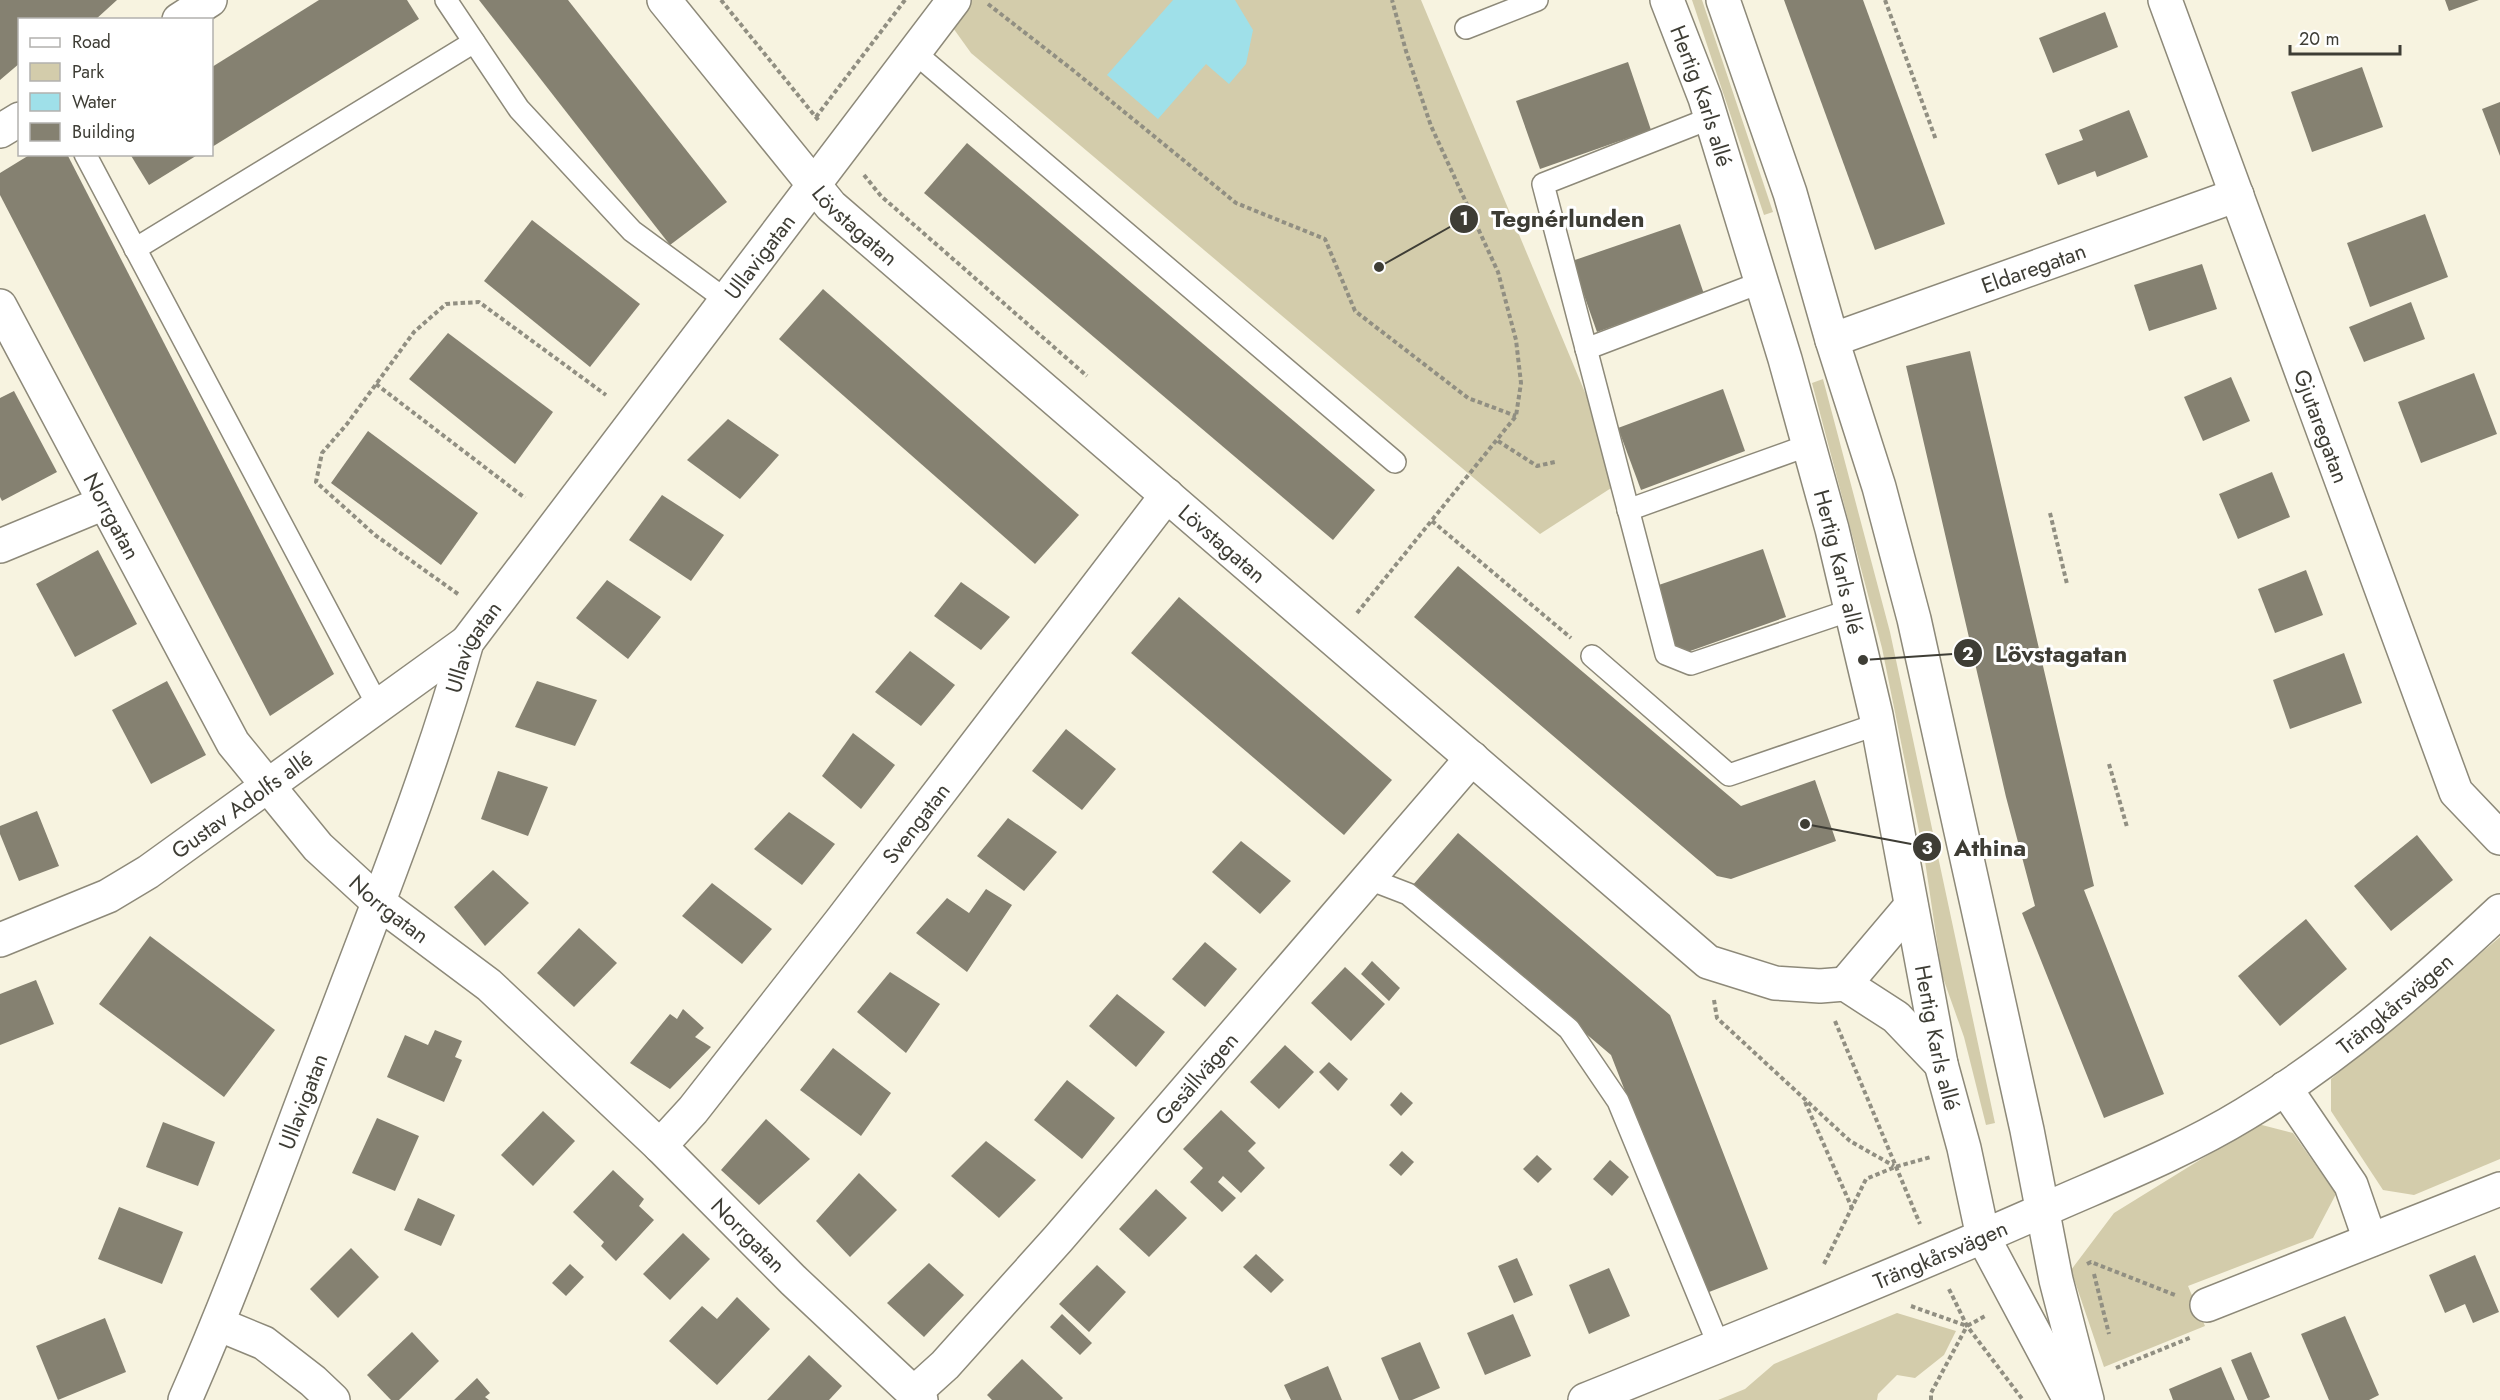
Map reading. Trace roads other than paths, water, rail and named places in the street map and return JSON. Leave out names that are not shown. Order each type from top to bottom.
[{"type":"street","points":[[182,18],[210,0]]},
{"type":"street","name":"Lövstagatan","points":[[664,0],[831,206],[1708,962],[1775,983],[1832,985],[1896,1017],[1941,1064]]},
{"type":"street","name":"Ullavigatan","points":[[185,1400],[218,1324],[378,902],[452,698],[467,642],[954,0]]},
{"type":"street","name":"Hertig Karls allé","points":[[1667,0],[1711,118],[1809,445],[1878,724],[1941,1064],[1964,1148],[1983,1237],[2070,1400]]},
{"type":"street","points":[[1723,0],[1790,193],[1832,340],[1879,487],[1914,619],[2043,1210],[2056,1280],[2086,1400]]},
{"type":"street","name":"Gjutaregatan","points":[[2165,0],[2456,792],[2500,838]]},
{"type":"street","points":[[0,131],[18,120]]},
{"type":"street","name":"Eldaregatan","points":[[1785,359],[1832,340],[2237,195]]},
{"type":"street","name":"Norrgatan","points":[[0,306],[232,743],[265,786],[318,847],[378,902],[489,985],[660,1146],[793,1280],[918,1396]]},
{"type":"street","name":"Svengatan","points":[[660,1146],[693,1110],[841,921],[1167,495]]},
{"type":"street","points":[[0,546],[104,503]]},
{"type":"street","name":"Gustav Adolfs allé","points":[[0,940],[108,896],[148,872],[467,642]]},
{"type":"street","name":"Gesällvägen","points":[[918,1396],[1058,1239],[1472,758]]},
{"type":"street","points":[[1832,985],[1911,906]]},
{"type":"street","name":"Trängkårsvägen","points":[[1585,1400],[1874,1284],[2178,1150],[2245,1114],[2285,1088],[2372,1024],[2456,953],[2500,911]]},
{"type":"street","points":[[2285,1088],[2351,1185],[2370,1240]]},
{"type":"street","points":[[2206,1305],[2500,1189]]},
{"type":"street","points":[[218,1324],[264,1343],[313,1381],[333,1400]]},
{"type":"lane","points":[[446,0],[519,109],[632,231],[726,300]]},
{"type":"lane","points":[[1466,28],[1537,0]]},
{"type":"lane","points":[[135,249],[474,42]]},
{"type":"lane","points":[[914,52],[1395,462]]},
{"type":"lane","points":[[1711,118],[1543,184],[1666,654],[1691,664],[1851,610]]},
{"type":"lane","points":[[86,156],[378,706]]},
{"type":"lane","points":[[1586,349],[1762,282]]},
{"type":"lane","points":[[1628,510],[1809,445]]},
{"type":"lane","points":[[1592,656],[1730,775],[1878,724]]},
{"type":"lane","points":[[1369,879],[1408,894],[1569,1029],[1618,1101],[1719,1346]]},
{"type":"water","points":[[1173,0],[1235,0],[1253,30],[1246,64],[1229,84],[1206,64],[1158,119],[1107,75]]},
{"type":"place","name":"Tegnérlunden","points":[[1379,267]]},
{"type":"place","name":"Lövstagatan","points":[[1863,660]]},
{"type":"place","name":"Athina","points":[[1805,824]]}]
